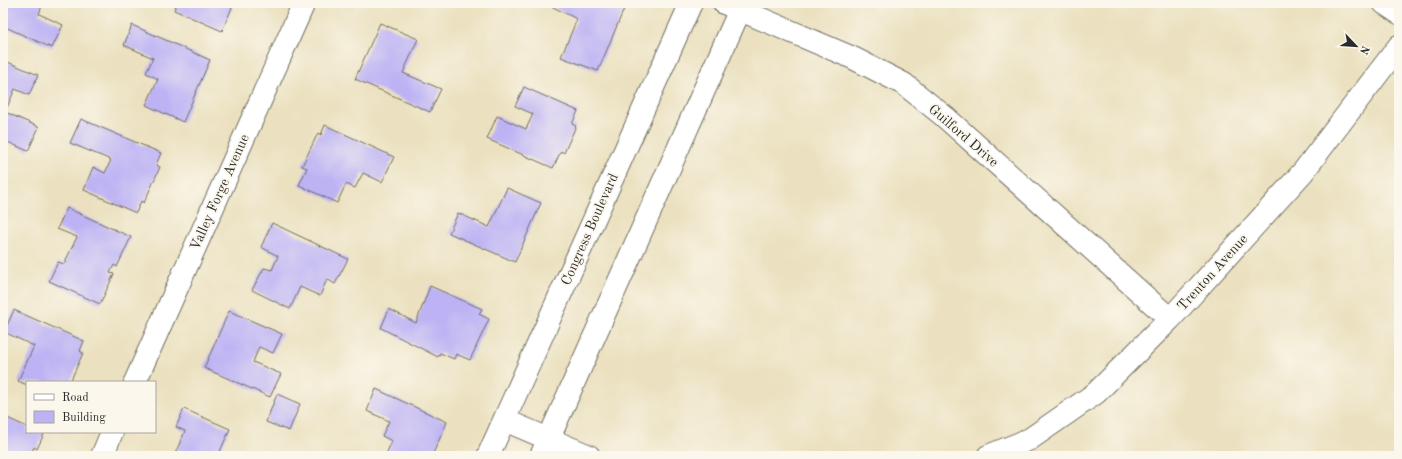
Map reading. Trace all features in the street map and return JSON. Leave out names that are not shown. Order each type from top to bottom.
[{"type":"street","name":"Valley Forge Avenue","points":[[135,381],[304,3]]},
{"type":"street","name":"Congress Boulevard","points":[[488,456],[691,3]]},
{"type":"street","points":[[1384,3],[1399,13]]},
{"type":"street","points":[[545,447],[735,5]]},
{"type":"street","name":"Guilford Drive","points":[[735,5],[853,58],[904,84],[945,117],[1170,319]]},
{"type":"street","name":"Trenton Avenue","points":[[988,456],[1030,439],[1096,393],[1170,319],[1303,172],[1399,46]]},
{"type":"street","points":[[504,420],[545,447],[589,456]]},
{"type":"street","points":[[102,456],[112,433]]},
{"type":"building","points":[[3,3],[43,3],[39,14],[63,25],[52,48],[3,26]]},
{"type":"building","points":[[177,3],[234,3],[222,31],[174,10]]},
{"type":"building","points":[[545,3],[611,3],[624,9],[598,71],[561,57],[577,19]]},
{"type":"building","points":[[380,23],[418,39],[403,73],[441,89],[430,112],[355,79]]},
{"type":"building","points":[[132,25],[210,60],[183,122],[146,105],[158,79],[146,73],[153,58],[124,45]]},
{"type":"building","points":[[3,60],[38,75],[29,95],[15,89],[5,112],[39,127],[28,151],[3,140]]},
{"type":"building","points":[[524,87],[578,111],[572,124],[576,126],[564,153],[561,151],[553,168],[487,139],[497,116],[526,129],[533,114],[515,106]]},
{"type":"building","points":[[81,119],[161,153],[156,165],[160,167],[144,203],[141,201],[136,213],[84,190],[93,167],[105,173],[111,160],[70,143]]},
{"type":"building","points":[[325,125],[394,157],[382,182],[363,173],[355,188],[346,184],[337,203],[299,185],[307,168],[302,166],[318,133],[321,135]]},
{"type":"building","points":[[507,188],[541,203],[515,262],[449,233],[458,213],[489,227]]},
{"type":"building","points":[[67,208],[131,237],[117,267],[114,265],[110,273],[114,274],[100,304],[49,281],[58,262],[64,264],[77,237],[57,229]]},
{"type":"building","points":[[272,223],[348,259],[335,284],[327,279],[320,296],[300,287],[290,309],[252,290],[264,268],[272,270],[278,256],[261,247]]},
{"type":"building","points":[[430,286],[482,309],[479,314],[489,319],[470,360],[456,354],[454,359],[440,353],[438,357],[381,328],[389,309],[416,323]]},
{"type":"building","points":[[14,310],[84,341],[80,351],[83,353],[70,381],[26,381],[26,385],[18,381],[34,346],[4,332]]},
{"type":"building","points":[[229,311],[282,334],[273,353],[259,347],[253,362],[281,374],[270,397],[204,368]]},
{"type":"building","points":[[376,389],[447,422],[432,456],[385,456],[392,441],[382,436],[389,421],[367,411]]},
{"type":"building","points":[[277,394],[300,404],[289,431],[266,422]]},
{"type":"building","points":[[184,409],[230,429],[218,456],[174,456],[185,431],[176,427]]},
{"type":"building","points":[[3,416],[26,427],[26,433],[44,434],[37,449],[34,447],[30,456],[3,456]]}]
